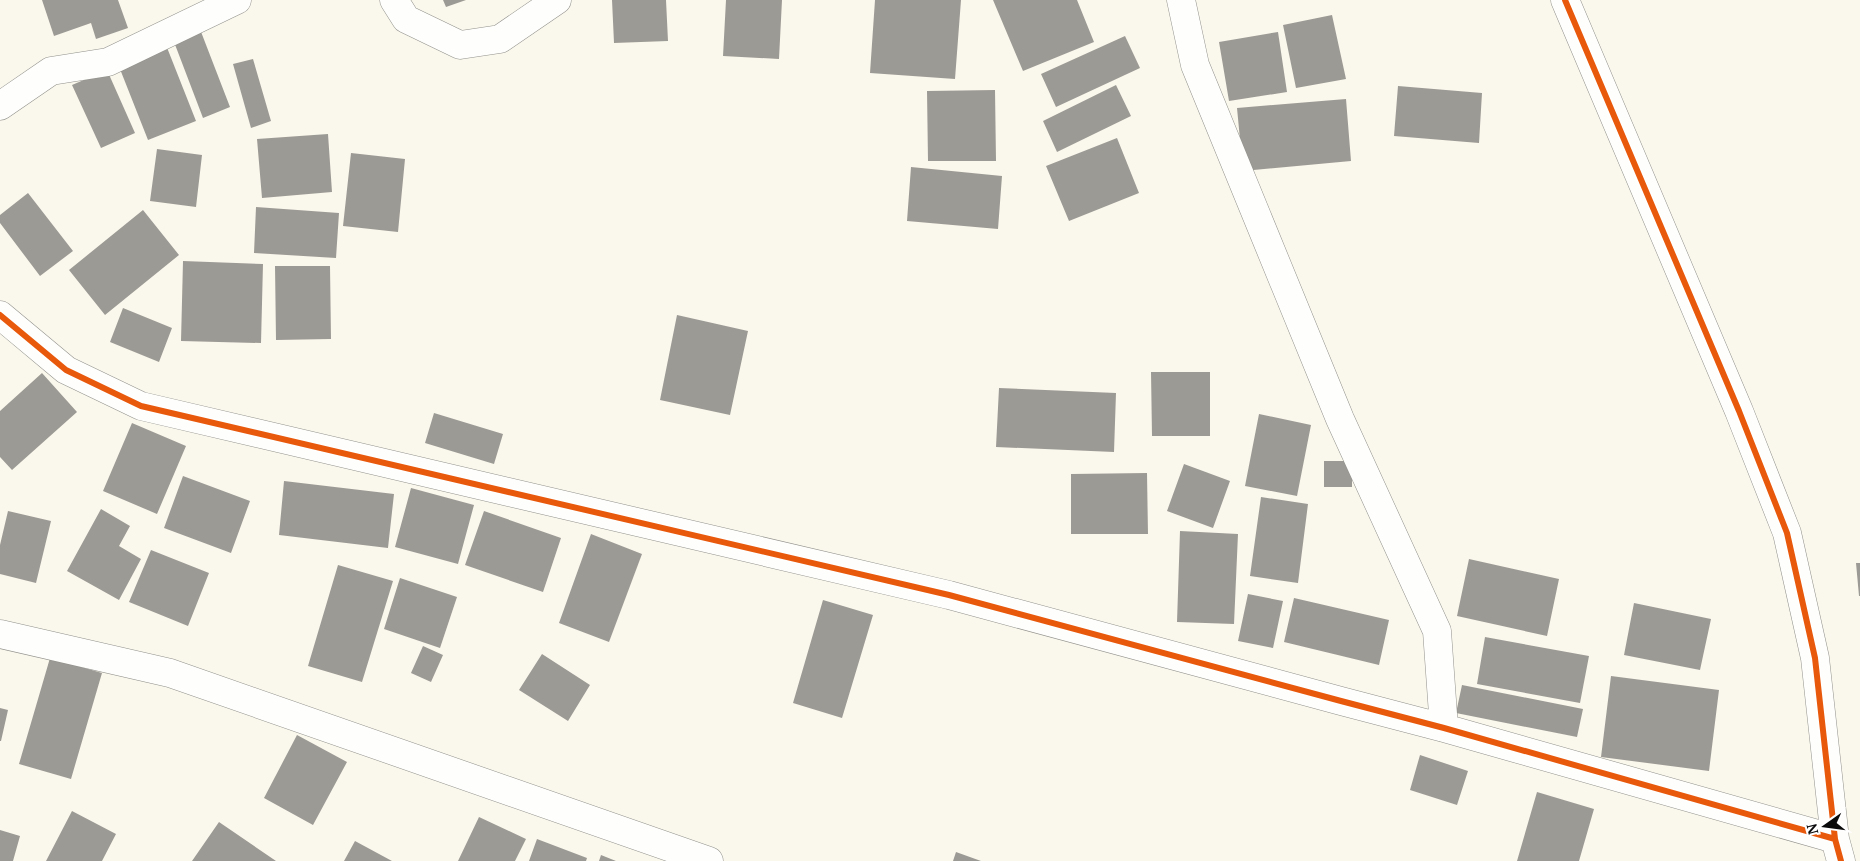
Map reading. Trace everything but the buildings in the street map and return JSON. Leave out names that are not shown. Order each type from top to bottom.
[{"type":"street","points":[[0,106],[51,70],[108,62],[237,0]]},
{"type":"street","points":[[394,0],[406,19],[460,45],[500,39],[557,0]]},
{"type":"street","points":[[1181,0],[1194,65],[1340,419],[1437,631],[1444,728]]},
{"type":"street","points":[[0,315],[66,370],[141,406],[950,595],[1444,728],[1838,850],[1814,658],[1787,533],[1739,411],[1565,0]]},
{"type":"street","points":[[0,634],[170,673],[709,861]]},
{"type":"cycle path","points":[[1565,0],[1739,411],[1787,533],[1815,658],[1835,839],[1841,861]]},
{"type":"cycle path","points":[[0,315],[66,370],[141,406],[949,595],[1444,728],[1835,839]]}]
